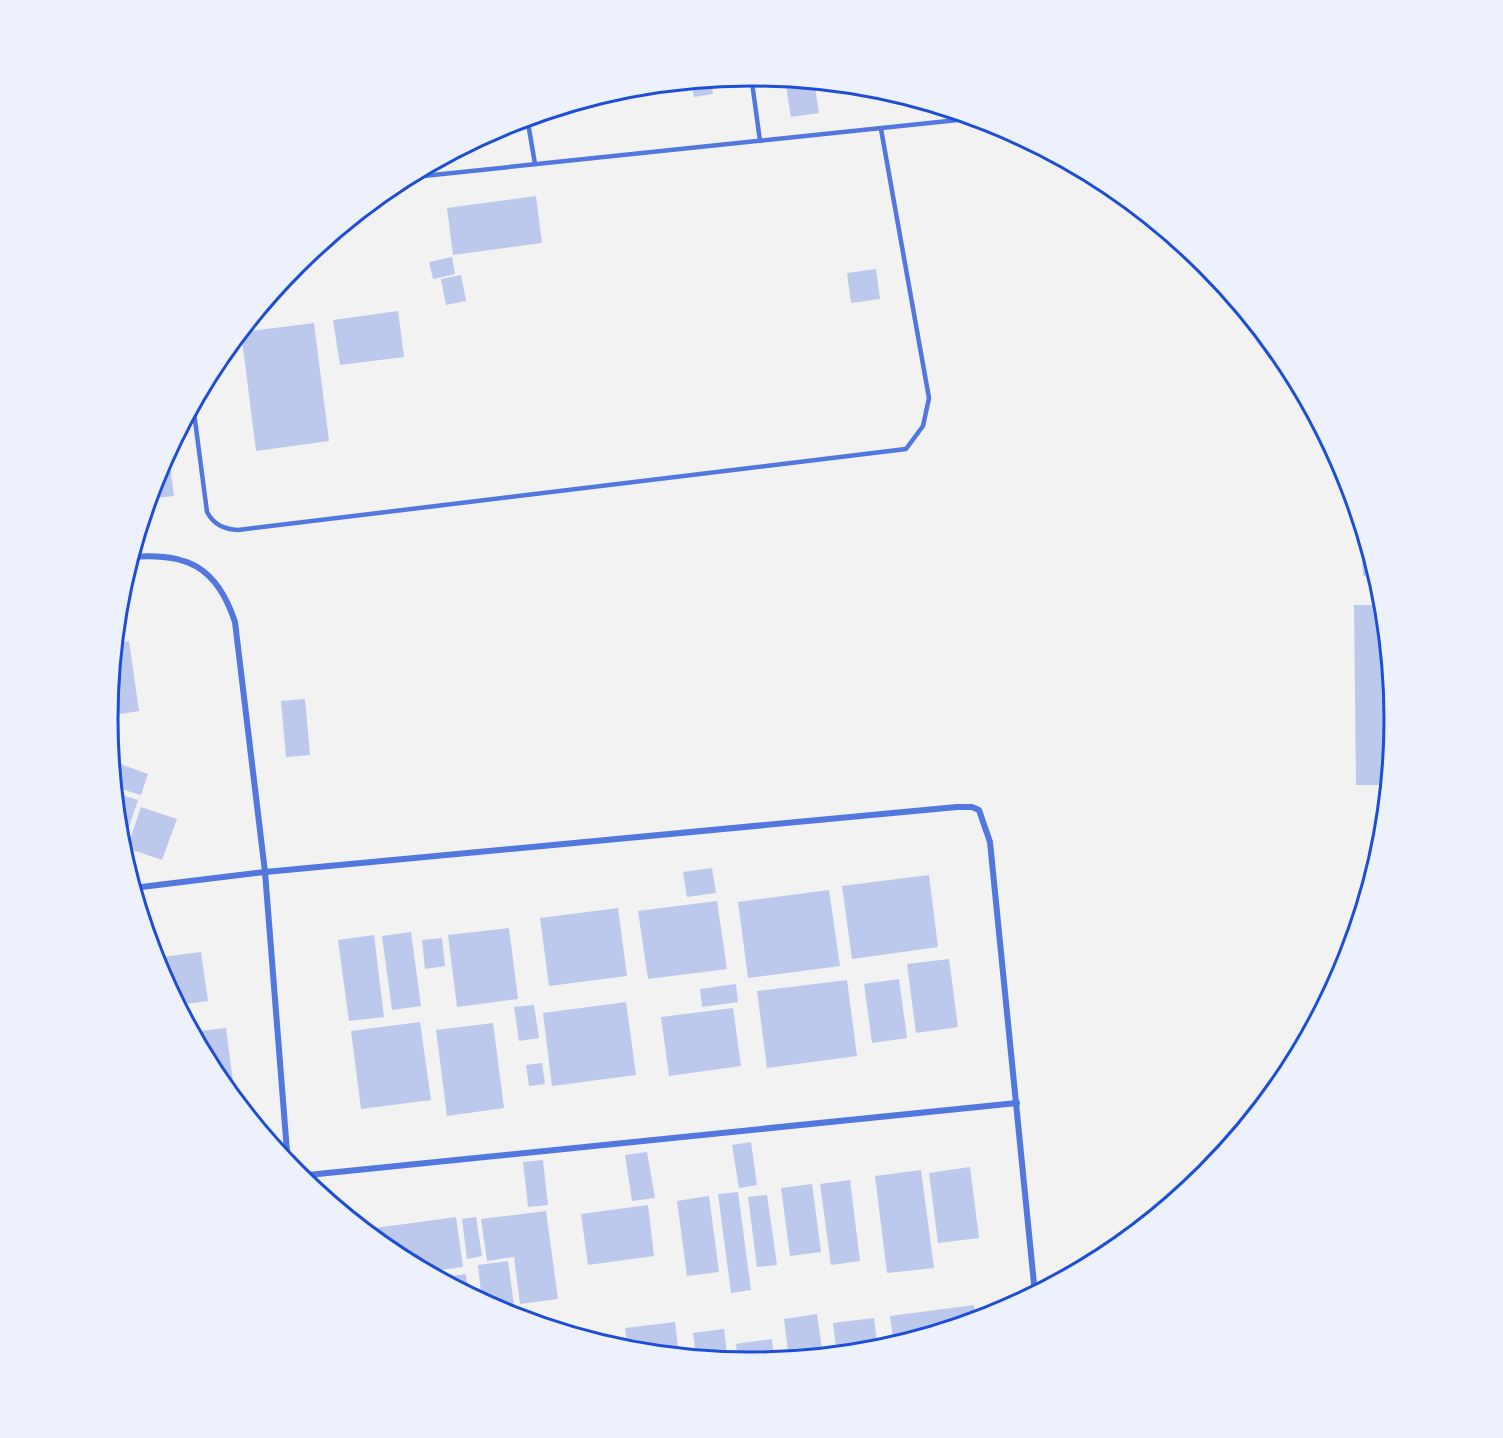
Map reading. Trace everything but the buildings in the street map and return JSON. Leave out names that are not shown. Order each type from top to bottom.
[{"type":"street","points":[[140,556],[172,556],[193,563],[219,587],[229,604],[234,622],[265,872],[287,1149]]},
{"type":"street","points":[[141,887],[265,872],[957,807],[972,807],[979,810],[990,842],[1034,1286]]},
{"type":"street","points":[[312,1175],[1017,1103]]},
{"type":"lane","points":[[753,86],[760,141]]},
{"type":"lane","points":[[426,176],[958,120]]},
{"type":"lane","points":[[528,127],[534,164]]},
{"type":"lane","points":[[195,417],[207,512],[211,520],[218,525],[238,530],[906,449],[923,426],[929,398],[881,129]]}]
